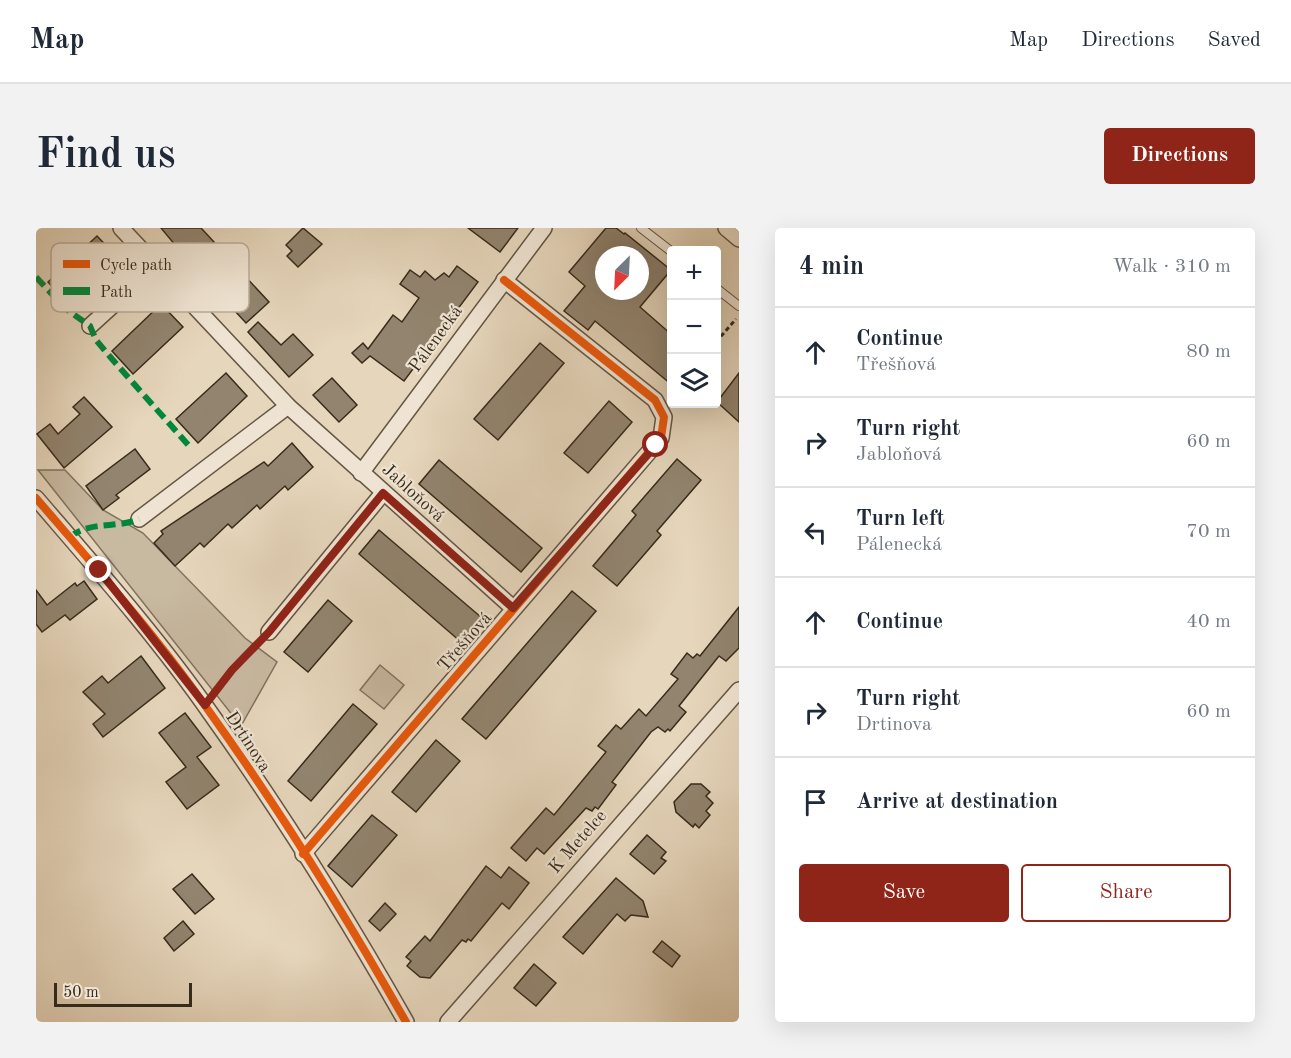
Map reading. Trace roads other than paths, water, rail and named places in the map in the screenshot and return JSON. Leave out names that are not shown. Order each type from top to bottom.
[{"type":"street","name":"Jabloňová","points":[[121,228],[135,243]]},
{"type":"street","name":"Pálenecká","points":[[361,473],[544,228]]},
{"type":"street","points":[[726,228],[739,239]]},
{"type":"street","name":"Třešňová","points":[[303,854],[656,445],[665,427],[661,409],[655,400],[504,280]]},
{"type":"street","points":[[90,326],[105,312]]},
{"type":"street","name":"Jabloňová","points":[[199,312],[288,406],[513,608]]},
{"type":"street","points":[[139,519],[288,406]]},
{"type":"street","points":[[269,632],[383,493]]},
{"type":"street","name":"Drtinova","points":[[36,498],[99,570],[205,705],[357,935],[406,1022]]},
{"type":"street","name":"K Metelce","points":[[448,1022],[739,690]]},
{"type":"lane","points":[[641,228],[667,248]]},
{"type":"lane","points":[[721,291],[739,306]]}]
